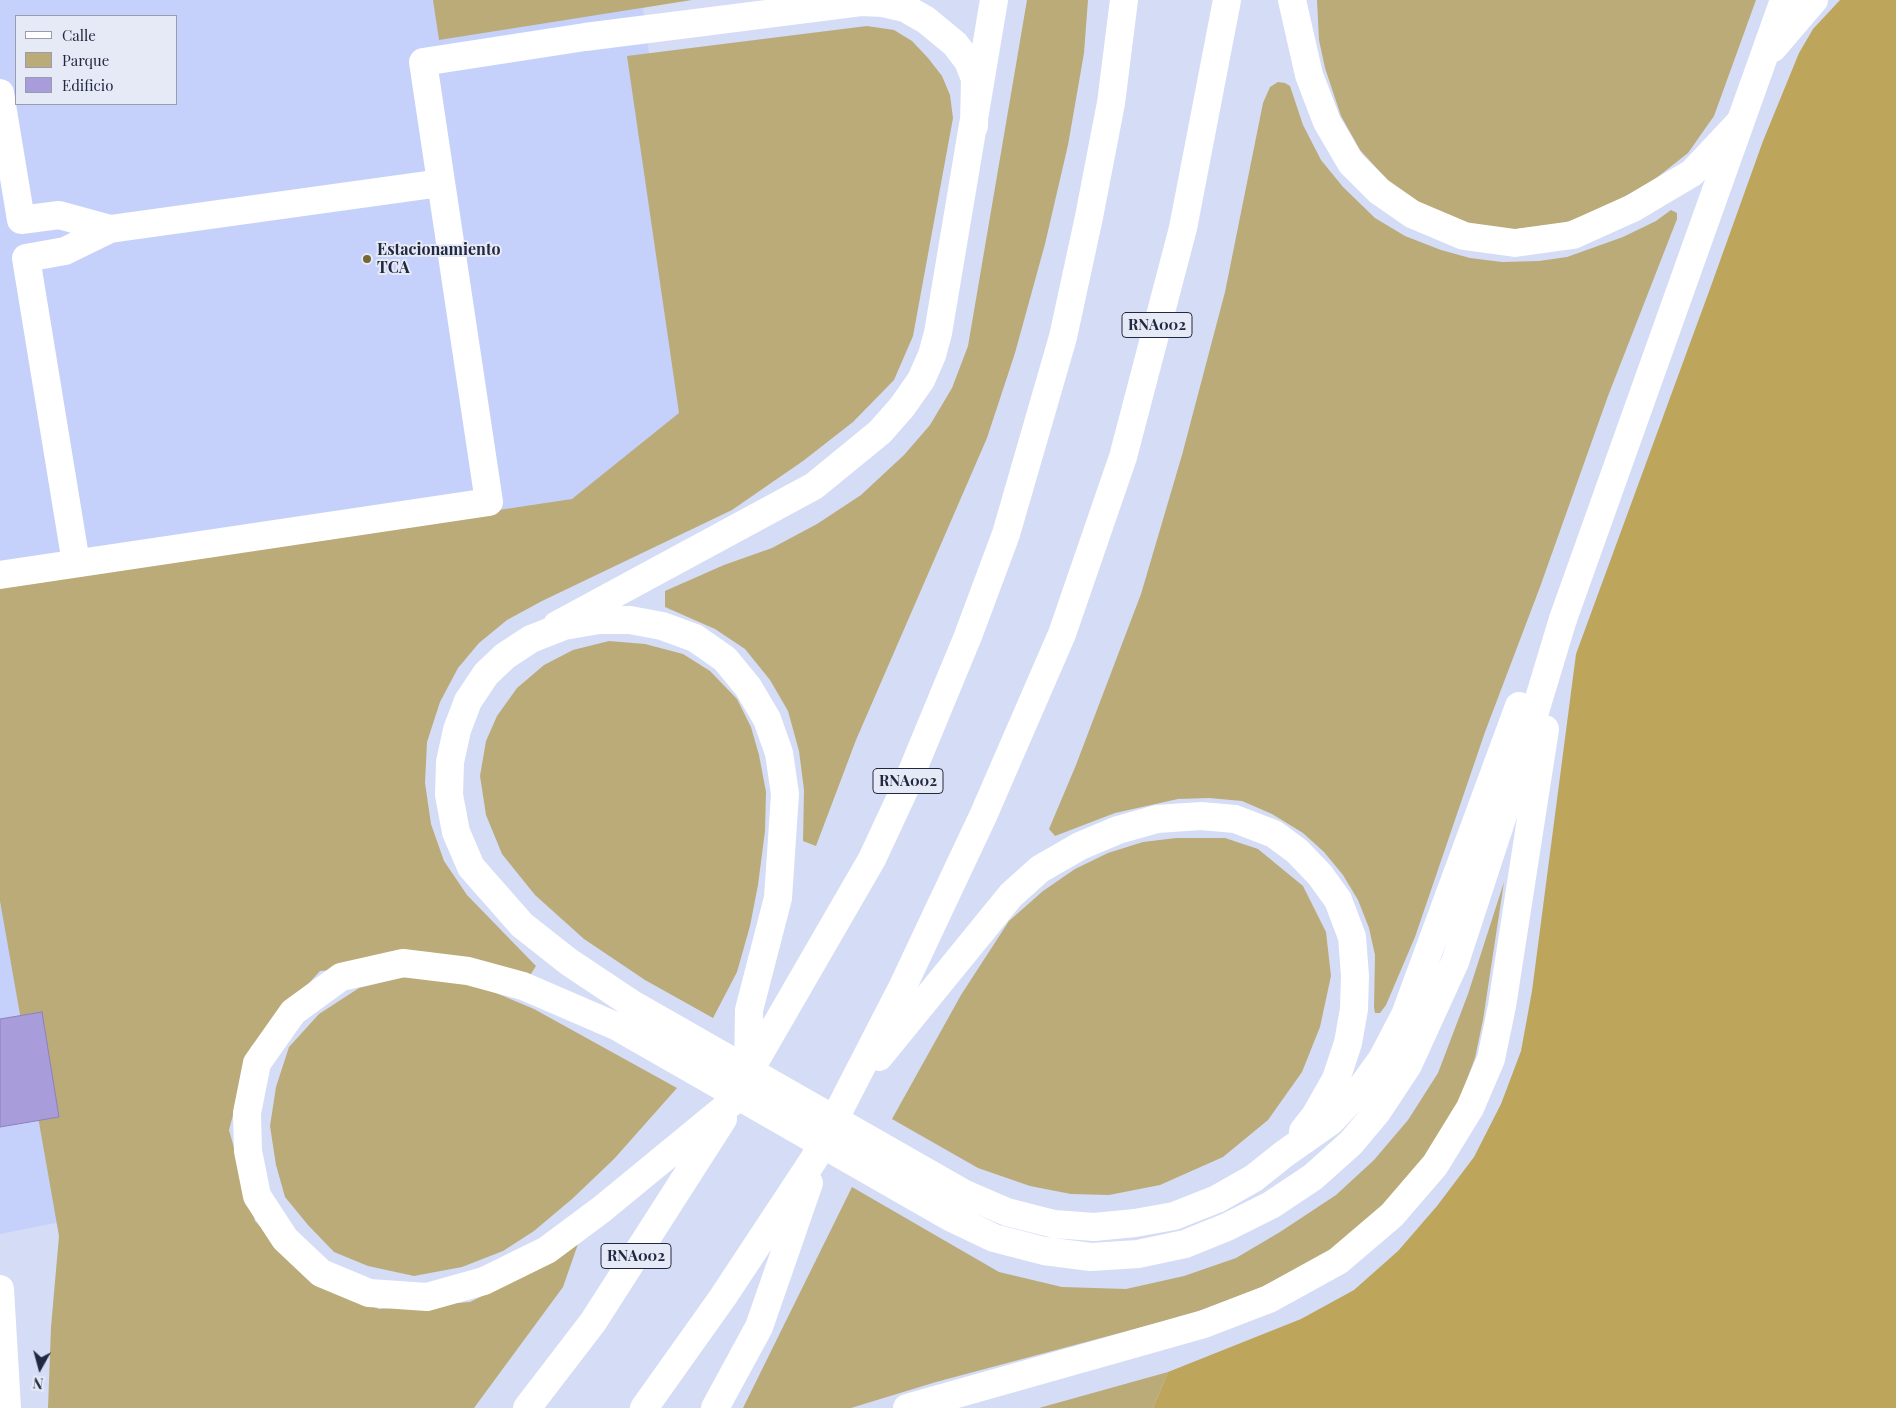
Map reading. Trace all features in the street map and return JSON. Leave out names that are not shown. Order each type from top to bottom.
[{"type":"main road","points":[[994,0],[938,333],[932,355],[921,380],[902,407],[880,432],[814,486],[531,639],[505,656],[486,674],[465,708],[457,730],[450,762],[449,796],[456,832],[471,867],[522,925],[569,962],[632,1004],[963,1193],[1007,1212],[1054,1224],[1094,1227],[1135,1223],[1174,1216],[1217,1199],[1254,1178],[1331,1121],[1359,1091],[1382,1059],[1400,1024],[1524,692],[1563,619]]},
{"type":"main road","name":"RNA002","points":[[527,1408],[593,1322],[736,1098],[872,859],[906,786],[961,654],[1006,534],[1067,319],[1111,103],[1124,0]]},
{"type":"main road","name":"RNA002","points":[[644,1408],[723,1297],[814,1159],[902,988],[983,816],[1062,634],[1123,457],[1183,228],[1227,0]]},
{"type":"main road","points":[[1292,0],[1309,75],[1327,122],[1351,163],[1379,191],[1412,214],[1464,236],[1514,243],[1573,235],[1633,208],[1692,173],[1739,123]]},
{"type":"main road","points":[[736,1098],[602,1209],[547,1250],[484,1281],[427,1297],[369,1293],[321,1273],[285,1239],[257,1196],[248,1151],[247,1113],[257,1063],[293,1012],[341,978],[403,963],[468,972],[523,986],[618,1027],[950,1217],[994,1238],[1044,1251],[1091,1257],[1138,1254],[1185,1244],[1227,1227],[1271,1205],[1313,1177],[1351,1143],[1378,1112],[1408,1065],[1455,962],[1514,781],[1563,619],[1784,0]]},
{"type":"main road","points":[[1763,61],[1814,0]]},
{"type":"main road","points":[[0,575],[489,502],[423,62],[861,2],[883,3],[905,8],[926,20],[955,44],[968,61],[975,79],[974,126]]},
{"type":"main road","points":[[0,93],[21,220],[59,215],[110,230]]},
{"type":"main road","points":[[76,563],[26,258],[65,251],[110,230],[441,183]]},
{"type":"main road","points":[[907,1408],[1204,1324],[1269,1299],[1338,1261],[1392,1215],[1435,1166],[1470,1108],[1491,1059],[1502,1006],[1530,817],[1563,619]]},
{"type":"main road","points":[[531,639],[564,626],[599,620],[630,620],[662,626],[695,638],[725,659],[748,686],[767,719],[780,753],[785,794],[778,898],[749,1010],[748,1074]]},
{"type":"main road","points":[[844,1100],[1012,895],[1040,869],[1080,846],[1118,830],[1157,819],[1202,816],[1235,819],[1274,834],[1297,851],[1320,874],[1338,900],[1352,937],[1355,976],[1354,1009],[1348,1043],[1336,1079],[1314,1116],[1284,1154]]},
{"type":"main road","points":[[715,1408],[759,1327],[808,1186],[814,1159]]},
{"type":"main road","points":[[0,1289],[7,1408]]},
{"type":"shaded area","points":[[0,0],[685,0],[643,8],[650,61],[788,447],[391,630],[121,1210],[0,1234]]},
{"type":"shaded area","points":[[1840,0],[1896,0],[1896,1408],[1153,1408],[1168,1372],[1301,1319],[1354,1290],[1398,1251],[1437,1206],[1474,1157],[1501,1104],[1521,1051],[1532,991],[1576,654],[1763,141],[1799,53],[1813,29]]},
{"type":"green space","points":[[433,0],[692,0],[439,40]]},
{"type":"green space","points":[[1027,0],[1088,0],[1084,53],[1068,145],[1045,244],[1015,353],[987,438],[856,740],[816,846],[803,841],[804,790],[799,751],[788,711],[770,680],[745,649],[715,629],[665,607],[665,591],[724,565],[772,548],[817,524],[861,495],[904,455],[930,425],[952,388],[968,346]]},
{"type":"green space","points":[[1317,0],[1756,0],[1714,116],[1688,153],[1655,179],[1617,201],[1588,214],[1564,223],[1509,230],[1487,229],[1438,214],[1394,187],[1360,150],[1341,116],[1325,68],[1319,40]]},
{"type":"green space","points":[[867,26],[894,30],[912,41],[928,58],[942,76],[950,95],[953,118],[913,336],[894,380],[853,422],[803,461],[732,510],[542,601],[507,620],[479,643],[458,668],[440,702],[427,742],[425,783],[431,824],[444,861],[467,895],[536,966],[529,977],[475,960],[320,971],[251,1047],[229,1130],[255,1221],[315,1283],[379,1309],[470,1302],[542,1267],[578,1244],[563,1287],[474,1408],[48,1408],[51,1327],[59,1236],[0,901],[0,585],[572,499],[679,413],[627,56]]},
{"type":"green space","points":[[1278,82],[1290,86],[1303,125],[1321,160],[1343,187],[1375,218],[1405,236],[1441,250],[1470,258],[1502,262],[1539,261],[1567,257],[1623,237],[1656,221],[1671,210],[1677,213],[1677,219],[1608,396],[1540,587],[1485,732],[1415,937],[1386,1005],[1380,1013],[1375,1013],[1374,1007],[1375,955],[1369,928],[1358,900],[1343,875],[1324,852],[1303,833],[1272,814],[1242,801],[1209,798],[1178,799],[1115,813],[1055,836],[1049,829],[1076,765],[1141,594],[1182,455],[1225,292],[1263,103],[1270,87]]},
{"type":"green space","points":[[609,641],[645,644],[683,654],[710,671],[737,699],[751,727],[759,755],[766,792],[765,831],[758,885],[750,926],[737,972],[713,1018],[645,980],[584,939],[535,895],[502,854],[486,815],[480,776],[486,741],[497,716],[517,688],[544,665],[573,650]]},
{"type":"green space","points":[[1176,838],[1225,838],[1258,849],[1303,886],[1326,932],[1331,976],[1320,1027],[1302,1072],[1268,1120],[1223,1157],[1160,1185],[1109,1195],[1071,1194],[1030,1186],[978,1168],[892,1119],[961,995],[1009,921],[1043,891],[1075,869],[1108,853],[1143,842]]},
{"type":"green space","points":[[1504,882],[1483,1020],[1475,1058],[1457,1106],[1423,1159],[1382,1206],[1331,1250],[1262,1287],[1191,1314],[936,1382],[851,1408],[743,1408],[852,1187],[999,1272],[1062,1287],[1126,1289],[1184,1276],[1236,1258],[1336,1195],[1374,1160],[1408,1120],[1438,1073],[1468,994]]},
{"type":"green space","points":[[405,977],[477,985],[534,1009],[677,1088],[614,1159],[572,1199],[534,1231],[503,1251],[462,1267],[414,1276],[368,1266],[334,1252],[308,1225],[285,1197],[276,1165],[270,1126],[276,1087],[289,1047],[319,1014],[359,988]]},
{"type":"green space","points":[[1168,1372],[1153,1408],[1039,1408]]},
{"type":"building","points":[[42,1012],[59,1117],[0,1127],[0,1019]]},
{"type":"place","name":"Estacionamiento TCA","points":[[367,259]]}]
